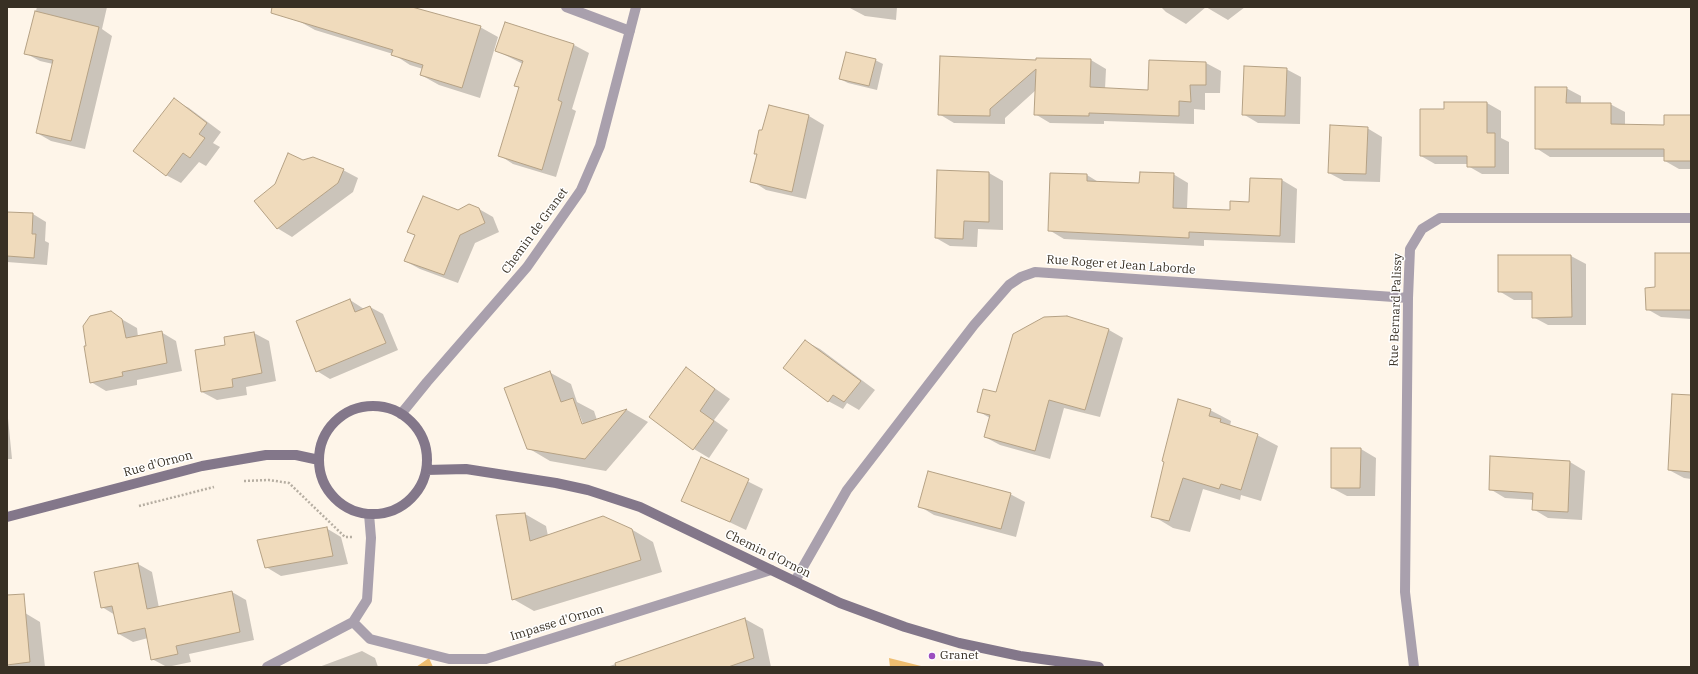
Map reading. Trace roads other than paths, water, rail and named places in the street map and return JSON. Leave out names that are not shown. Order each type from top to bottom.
[{"type":"street","points":[[566,7],[630,31]]},
{"type":"street","name":"Chemin de Granet","points":[[401,414],[527,267],[581,190],[600,146],[636,7]]},
{"type":"street","name":"Rue Bernard Palissy","points":[[1414,667],[1405,592],[1408,298],[1410,249],[1422,229],[1440,218],[1691,218]]},
{"type":"street","name":"Rue Roger et Jean Laborde","points":[[795,581],[847,490],[974,325],[1009,284],[1020,277],[1035,272],[1408,298]]},
{"type":"street","points":[[370,406],[381,407],[401,414],[414,425],[422,438],[426,454],[426,470],[421,485],[412,498],[399,508],[384,513],[369,514],[356,512],[343,506],[333,497],[325,486],[320,473],[319,460],[321,444],[328,429],[340,417],[354,409],[370,406]]},
{"type":"street","name":"Rue d'Ornon","points":[[7,517],[202,466],[266,454],[296,456],[319,460]]},
{"type":"street","name":"Chemin d'Ornon","points":[[426,470],[466,469],[534,479],[588,490],[640,507],[840,602],[905,628],[952,641],[1020,656],[1099,667]]},
{"type":"street","points":[[267,667],[353,622],[368,600],[371,538],[369,514]]},
{"type":"street","name":"Impasse d'Ornon","points":[[353,622],[370,639],[449,659],[486,659],[771,570]]},
{"type":"place","name":"Granet","points":[[932,656]]}]
